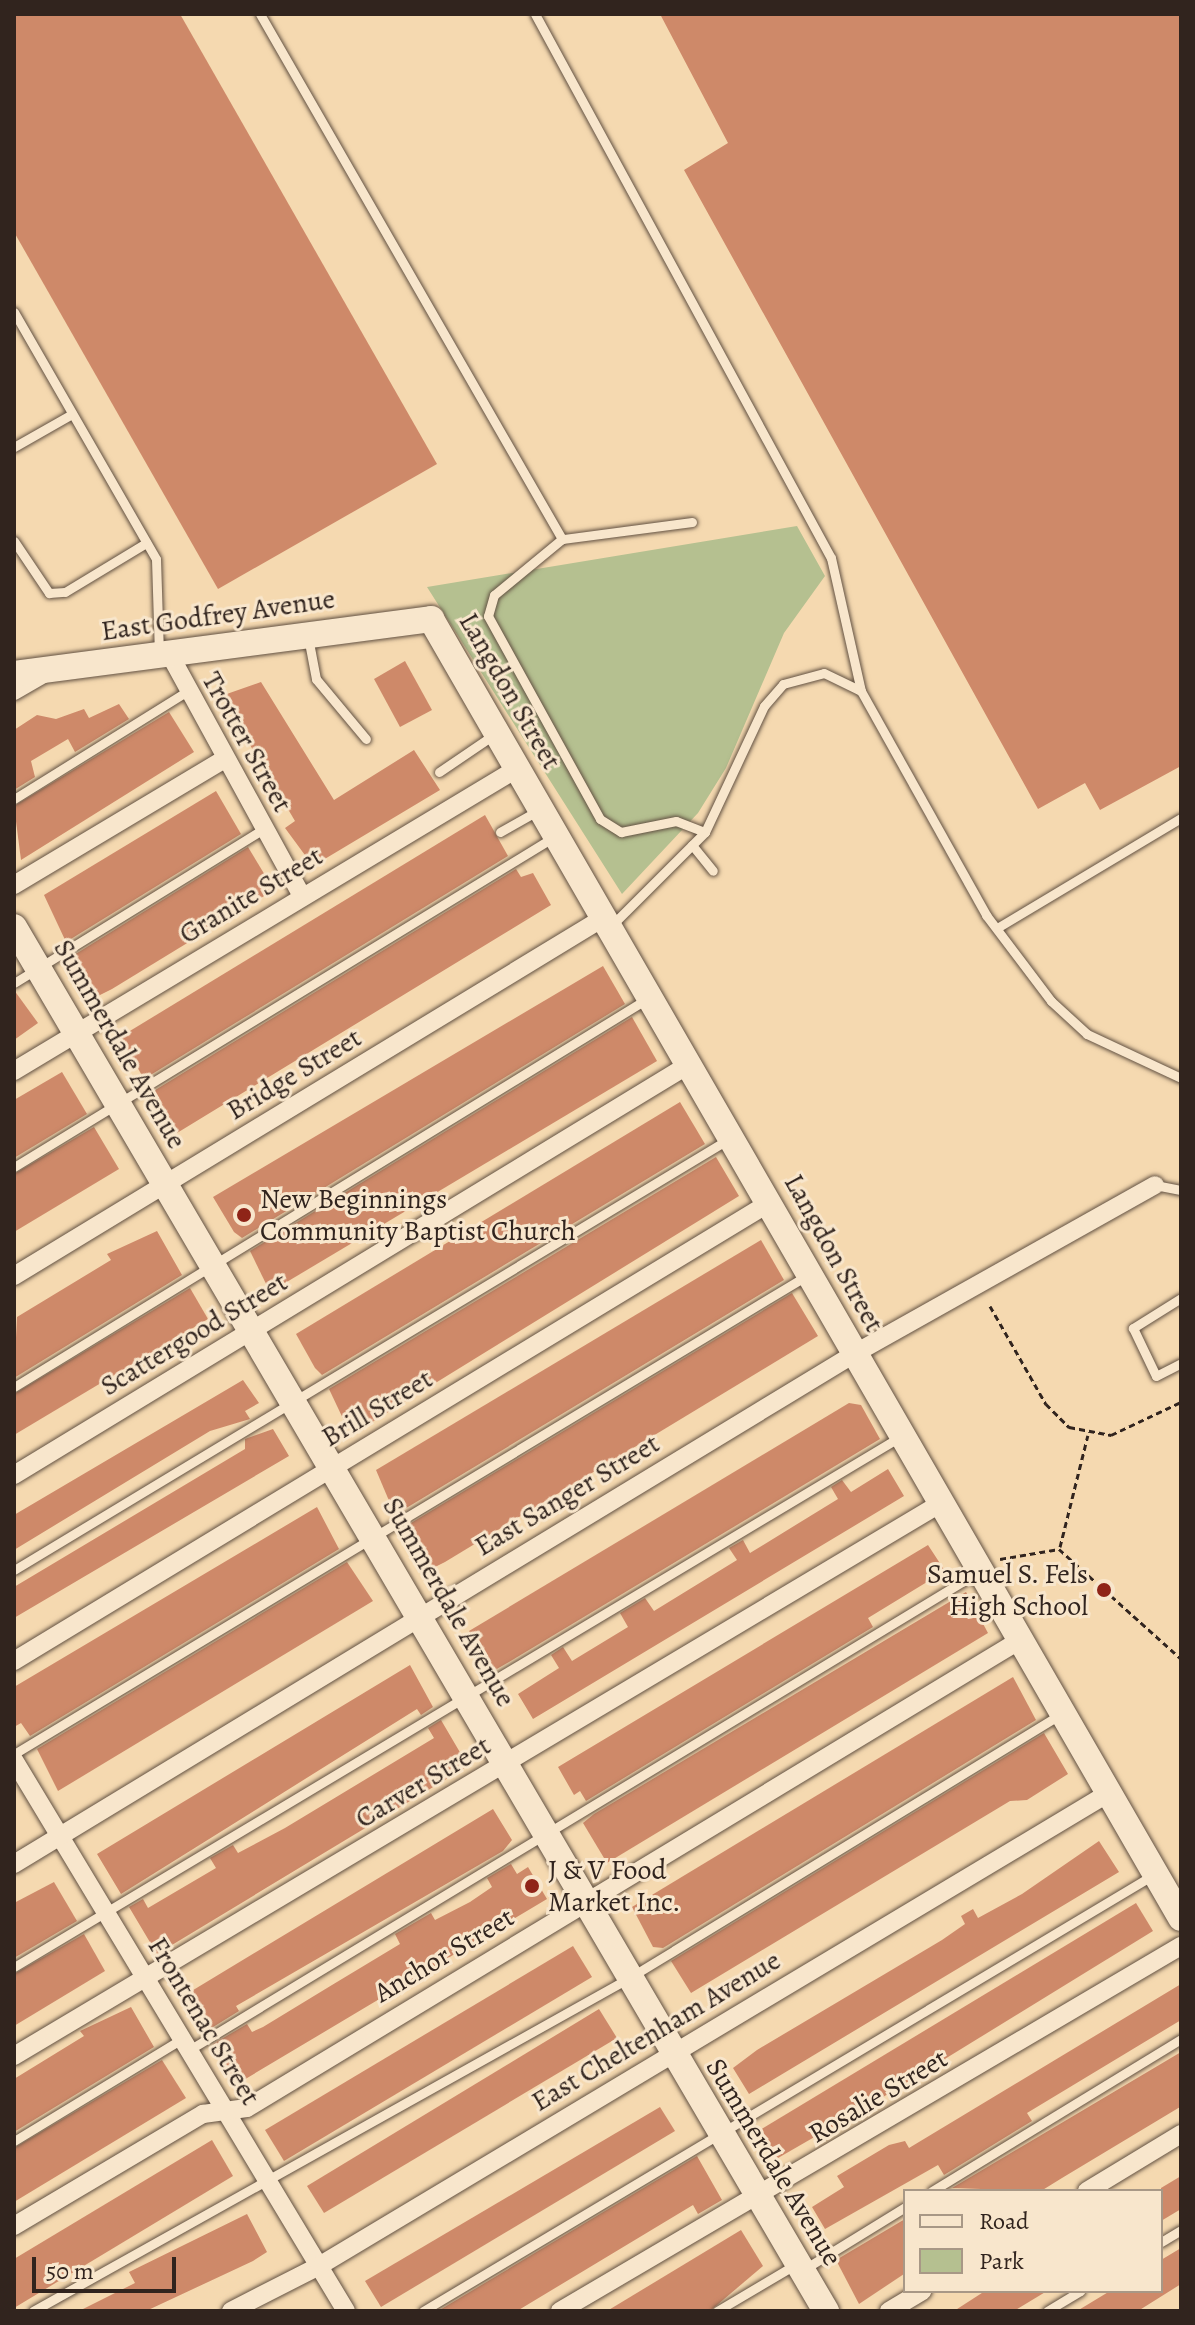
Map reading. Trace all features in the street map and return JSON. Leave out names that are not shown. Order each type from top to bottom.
[{"type":"street","name":"East Godfrey Avenue","points":[[14,674],[431,619]]},
{"type":"street","name":"Langdon Street","points":[[431,619],[732,1137],[901,1436],[943,1502],[990,1565],[1020,1640],[1181,1918]]},
{"type":"street","name":"Trotter Street","points":[[164,656],[302,896]]},
{"type":"street","points":[[14,691],[48,670]]},
{"type":"street","points":[[14,885],[223,760]]},
{"type":"street","name":"Granite Street","points":[[14,1071],[518,768]]},
{"type":"street","name":"Bridge Street","points":[[14,1276],[606,923]]},
{"type":"street","name":"Summerdale Avenue","points":[[14,927],[78,1032],[165,1186],[256,1330],[419,1618],[587,1901],[718,2132],[826,2311]]},
{"type":"street","name":"Scattergood Street","points":[[14,1475],[688,1065]]},
{"type":"street","name":"East Sanger Street","points":[[14,1864],[854,1354],[1155,1185]]},
{"type":"street","name":"Brill Street","points":[[14,1661],[769,1203]]},
{"type":"street","name":"Carver Street","points":[[14,2056],[943,1502]]},
{"type":"street","name":"Anchor Street","points":[[14,2226],[203,2114],[247,2108],[1020,1640]]},
{"type":"street","name":"Frontenac Street","points":[[14,1760],[346,2311]]},
{"type":"street","name":"East Cheltenham Avenue","points":[[231,2311],[319,2266],[1107,1794]]},
{"type":"street","name":"Rosalie Street","points":[[560,2311],[755,2191],[776,2190],[1181,1946]]},
{"type":"street","points":[[1090,2189],[1181,2134]]},
{"type":"street","points":[[889,2311],[919,2293]]},
{"type":"lane","points":[[260,14],[562,539]]},
{"type":"lane","points":[[535,14],[831,558],[861,691],[997,928],[1051,1001],[1087,1034],[1181,1078]]},
{"type":"lane","points":[[14,312],[146,543],[160,590],[152,610],[164,656]]},
{"type":"lane","points":[[14,447],[72,414]]},
{"type":"lane","points":[[692,522],[562,539],[494,595],[488,616],[495,638],[600,819],[621,832],[676,821],[705,832]]},
{"type":"lane","points":[[14,541],[49,593],[65,592],[146,543]]},
{"type":"lane","points":[[307,634],[316,679],[366,739]]},
{"type":"lane","points":[[606,923],[705,832],[764,706],[783,684],[824,673],[861,691]]},
{"type":"lane","points":[[14,799],[186,692]]},
{"type":"lane","points":[[439,772],[498,732]]},
{"type":"lane","points":[[500,832],[542,809]]},
{"type":"lane","points":[[997,928],[1181,818]]},
{"type":"lane","points":[[14,983],[262,830]]},
{"type":"lane","points":[[14,1167],[557,835]]},
{"type":"lane","points":[[692,845],[713,871]]},
{"type":"lane","points":[[14,1387],[650,998]]},
{"type":"lane","points":[[14,1570],[732,1137]]},
{"type":"lane","points":[[1155,1185],[1181,1190]]},
{"type":"lane","points":[[14,1754],[809,1274]]},
{"type":"lane","points":[[1181,1298],[1133,1328],[1156,1376],[1181,1363]]},
{"type":"lane","points":[[14,1967],[901,1436]]},
{"type":"lane","points":[[14,2141],[547,1836],[990,1565]]},
{"type":"lane","points":[[33,2311],[629,1978],[1063,1712]]},
{"type":"lane","points":[[423,2311],[718,2132],[1156,1874]]},
{"type":"lane","points":[[935,2189],[1181,2039]]},
{"type":"lane","points":[[717,2311],[903,2208]]},
{"type":"lane","points":[[1163,2241],[1181,2230]]},
{"type":"lane","points":[[1047,2311],[1077,2293]]},
{"type":"path","points":[[990,1306],[1046,1404],[1088,1435],[1135,1428],[1181,1402]]},
{"type":"path","points":[[1059,1549],[1088,1435]]},
{"type":"path","points":[[990,1565],[1059,1549]]},
{"type":"path","points":[[1059,1549],[1181,1659]]},
{"type":"green space","points":[[797,526],[825,576],[784,633],[726,768],[698,813],[622,894],[427,587]]},
{"type":"building","points":[[14,14],[180,14],[437,464],[218,589],[14,232]]},
{"type":"building","points":[[660,14],[1181,14],[1181,766],[1100,810],[1085,783],[1038,809],[684,170],[728,143]]},
{"type":"building","points":[[405,661],[432,710],[400,727],[374,679]]},
{"type":"building","points":[[261,682],[334,800],[414,750],[440,790],[313,866],[285,828],[295,821],[221,696]]},
{"type":"building","points":[[119,704],[129,719],[75,752],[68,739],[31,761],[35,777],[14,790],[14,730],[37,715],[56,719],[84,709],[89,718]]},
{"type":"building","points":[[169,712],[194,752],[21,860],[14,806]]},
{"type":"building","points":[[216,791],[241,834],[66,942],[44,895]]},
{"type":"building","points":[[485,815],[508,856],[144,1079],[120,1037]]},
{"type":"building","points":[[248,847],[274,890],[112,989],[98,996],[92,990],[74,955]]},
{"type":"building","points":[[516,869],[521,877],[533,873],[551,905],[177,1133],[152,1092]]},
{"type":"building","points":[[603,966],[625,1004],[242,1238],[234,1232],[213,1197]]},
{"type":"building","points":[[14,990],[38,1023],[14,1040]]},
{"type":"building","points":[[632,1017],[657,1061],[270,1292],[250,1251]]},
{"type":"building","points":[[62,1072],[87,1114],[14,1158],[14,1100]]},
{"type":"building","points":[[680,1102],[705,1144],[322,1375],[315,1368],[296,1334]]},
{"type":"building","points":[[94,1127],[119,1169],[14,1232],[14,1174]]},
{"type":"building","points":[[716,1157],[739,1196],[356,1432],[346,1425],[329,1389]]},
{"type":"building","points":[[157,1231],[182,1275],[14,1378],[17,1317],[111,1260],[107,1254]]},
{"type":"building","points":[[761,1240],[784,1280],[398,1513],[390,1503],[376,1470]]},
{"type":"building","points":[[190,1288],[208,1319],[14,1435],[14,1394]]},
{"type":"building","points":[[792,1293],[818,1336],[445,1562],[431,1569],[424,1560],[406,1526]]},
{"type":"building","points":[[243,1380],[259,1403],[245,1411],[250,1419],[210,1431],[14,1550],[14,1515]]},
{"type":"building","points":[[849,1403],[861,1405],[880,1439],[495,1670],[487,1662],[469,1631]]},
{"type":"building","points":[[273,1429],[289,1456],[14,1618],[14,1587],[245,1449],[245,1439]]},
{"type":"building","points":[[888,1469],[904,1496],[533,1719],[518,1694],[559,1668],[551,1655],[563,1647],[572,1661],[628,1627],[620,1613],[645,1598],[654,1611],[737,1560],[729,1548],[743,1540],[750,1553],[838,1499],[831,1487],[842,1480],[851,1492]]},
{"type":"building","points":[[317,1507],[339,1549],[30,1736],[21,1723],[14,1727],[14,1687]]},
{"type":"building","points":[[928,1545],[945,1571],[868,1618],[873,1627],[586,1801],[580,1791],[574,1795],[558,1767]]},
{"type":"building","points":[[347,1562],[373,1601],[58,1791],[37,1749]]},
{"type":"building","points":[[966,1592],[988,1633],[607,1863],[583,1823],[594,1814]]},
{"type":"building","points":[[410,1665],[433,1707],[421,1715],[417,1709],[121,1894],[97,1854]]},
{"type":"building","points":[[1013,1677],[1036,1720],[663,1948],[653,1947],[632,1907]]},
{"type":"building","points":[[441,1720],[468,1766],[157,1954],[129,1907],[143,1899],[148,1908],[216,1868],[210,1858],[233,1845],[238,1853],[285,1828],[434,1738],[428,1728]]},
{"type":"building","points":[[1044,1733],[1068,1774],[1027,1800],[1010,1801],[691,1993],[671,1961]]},
{"type":"building","points":[[493,1809],[512,1840],[503,1851],[236,2006],[239,2011],[205,2032],[185,1995]]},
{"type":"building","points":[[1099,1841],[1119,1872],[749,2094],[733,2068],[757,2050],[942,1940],[965,1924],[961,1916],[973,1909],[978,1918],[1022,1894]]},
{"type":"building","points":[[511,1864],[517,1874],[528,1867],[547,1899],[237,2084],[213,2044],[247,2024],[252,2032],[263,2027],[400,1944],[395,1934],[431,1913],[435,1920],[470,1902],[492,1887],[487,1878]]},
{"type":"building","points":[[54,1882],[77,1921],[14,1958],[14,1903]]},
{"type":"building","points":[[1136,1903],[1153,1931],[870,2105],[778,2158],[774,2154],[760,2130]]},
{"type":"building","points":[[84,1934],[105,1971],[14,2026],[14,1974]]},
{"type":"building","points":[[573,1946],[592,1977],[284,2161],[265,2130]]},
{"type":"building","points":[[1181,1984],[1181,2020],[1027,2113],[1032,2121],[944,2175],[938,2165],[825,2229],[812,2207],[844,2187],[837,2176],[889,2145],[905,2141],[909,2148]]},
{"type":"building","points":[[131,2007],[154,2047],[14,2132],[14,2079],[84,2036],[80,2031]]},
{"type":"building","points":[[599,2009],[617,2038],[324,2213],[307,2186]]},
{"type":"building","points":[[1181,2052],[1180,2107],[1044,2189],[952,2188]]},
{"type":"building","points":[[162,2060],[186,2098],[14,2202],[14,2148]]},
{"type":"building","points":[[660,2107],[675,2131],[381,2307],[365,2281]]},
{"type":"building","points":[[212,2140],[233,2176],[14,2308],[14,2259]]},
{"type":"building","points":[[697,2156],[722,2200],[698,2214],[693,2205],[517,2311],[438,2311]]},
{"type":"building","points":[[1181,2176],[1181,2209],[1163,2220],[1163,2189]]},
{"type":"building","points":[[247,2214],[267,2252],[253,2261],[146,2311],[79,2311],[135,2283],[129,2272]]},
{"type":"building","points":[[903,2220],[903,2275],[859,2304],[836,2260]]},
{"type":"building","points":[[741,2230],[763,2266],[710,2311],[607,2311]]},
{"type":"building","points":[[1181,2248],[1181,2284],[1138,2311],[1077,2311],[1107,2293],[1163,2293],[1163,2259]]},
{"type":"building","points":[[982,2293],[1044,2293],[1014,2311],[954,2311]]},
{"type":"place","name":"New Beginnings Community Baptist Church","points":[[244,1215]]},
{"type":"place","name":"Samuel S. Fels High School","points":[[1104,1590]]},
{"type":"place","name":"J & V Food Market Inc.","points":[[532,1886]]}]
